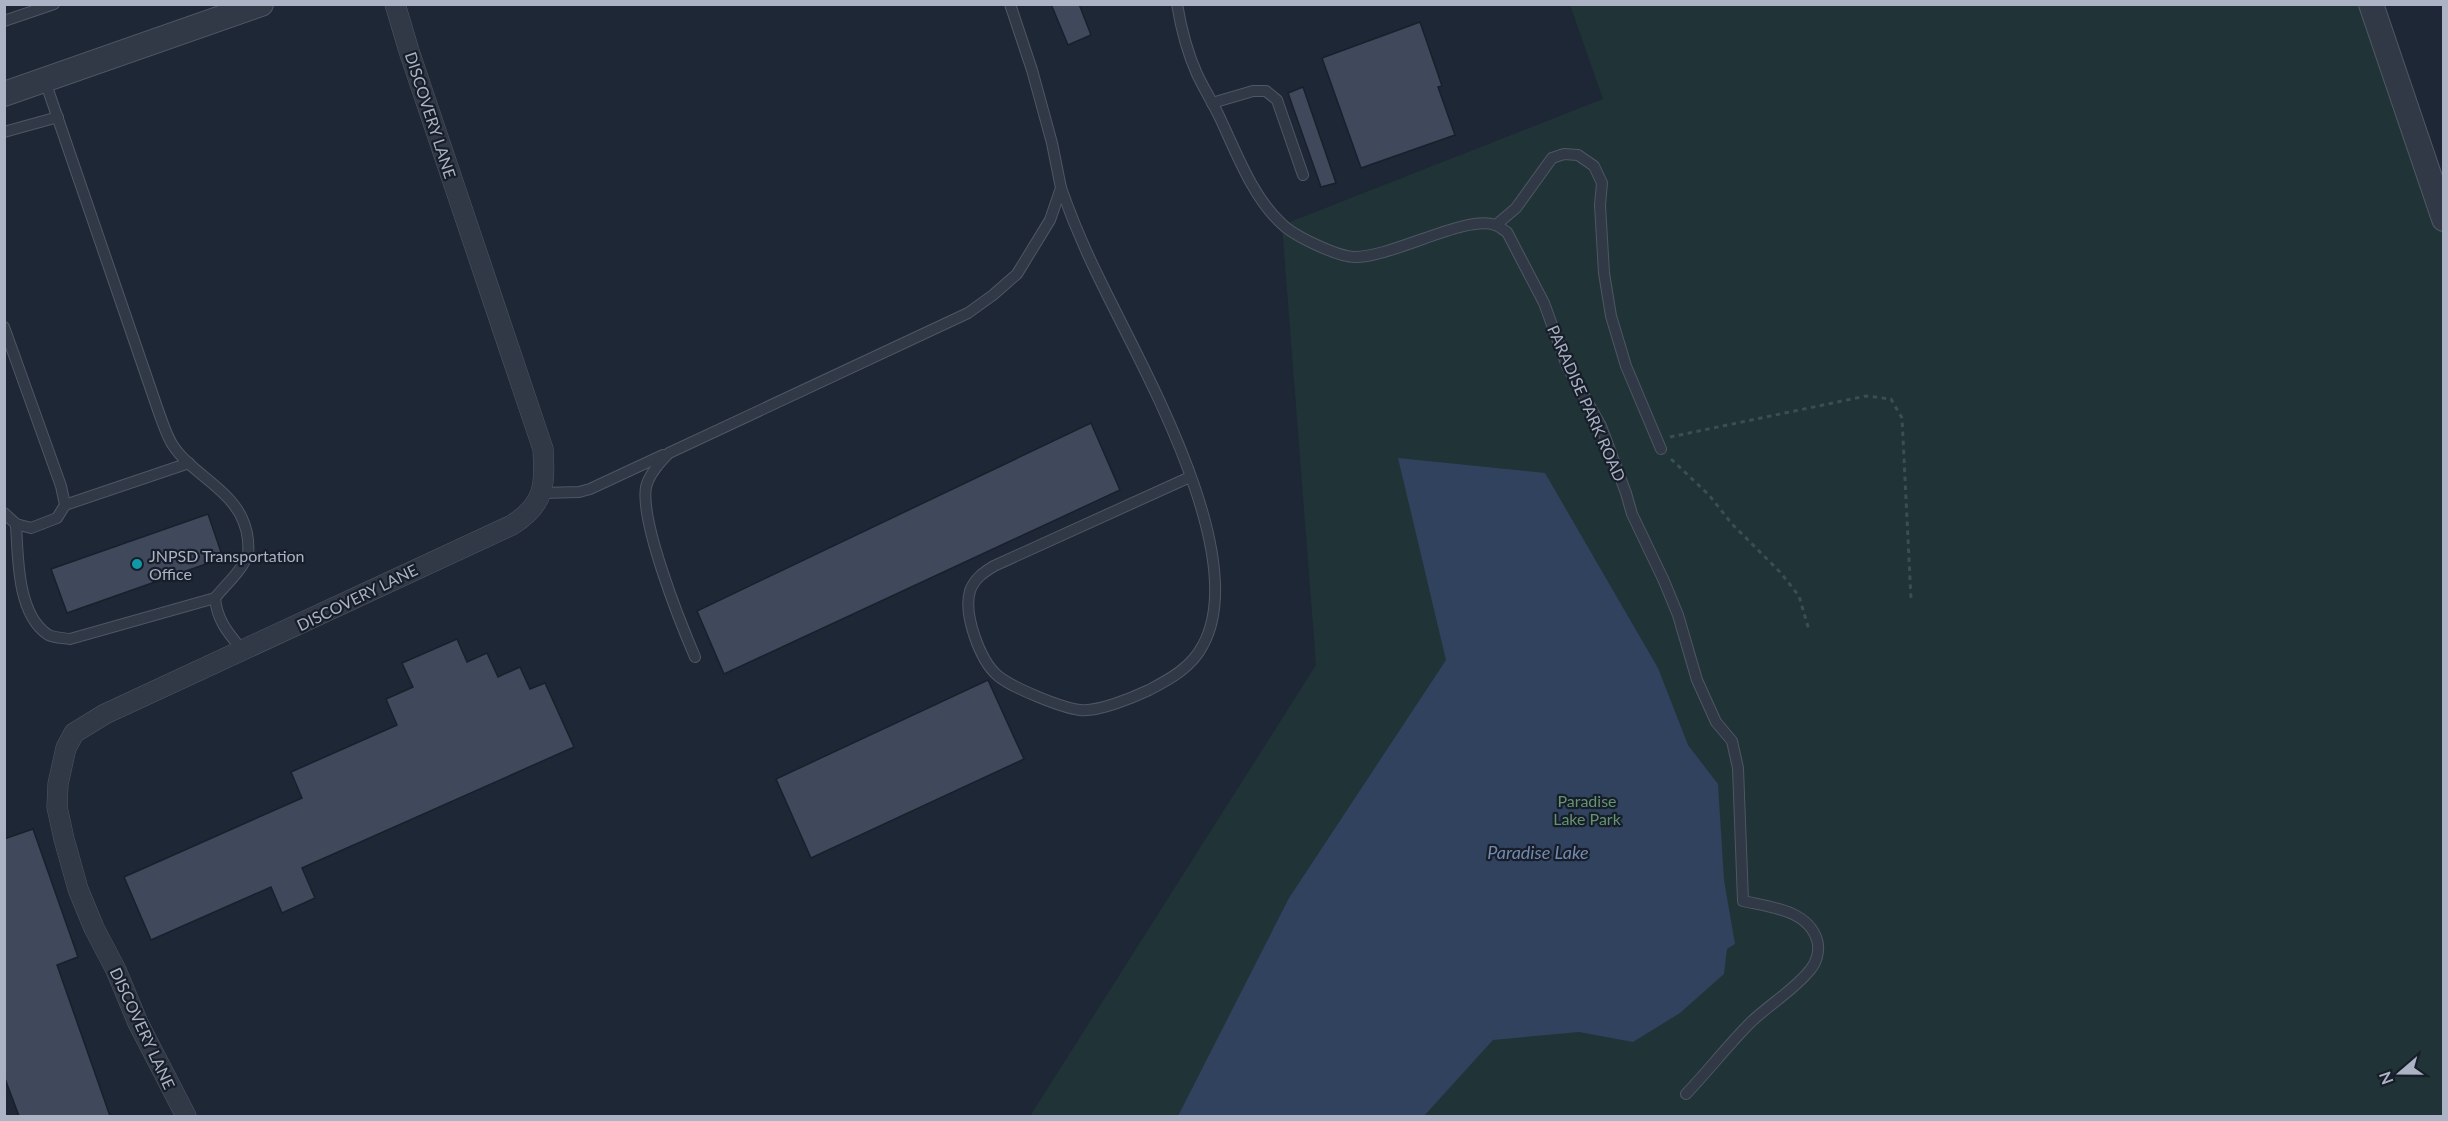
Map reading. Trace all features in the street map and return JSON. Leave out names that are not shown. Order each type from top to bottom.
[{"type":"street","points":[[4,94],[261,4]]},
{"type":"street","name":"DISCOVERY LANE","points":[[186,1116],[138,1023],[78,889],[57,807],[58,784],[63,759],[74,733],[105,714],[512,525],[534,508],[542,493],[543,449],[395,4]]},
{"type":"street","points":[[2371,4],[2444,219]]},
{"type":"lane","points":[[4,21],[54,4]]},
{"type":"lane","points":[[1010,4],[1032,70],[1052,143],[1061,188],[1099,279],[1168,416],[1190,477],[1207,527],[1214,556],[1214,616],[1203,645],[1182,672],[1124,702],[1081,711],[1015,688],[996,674],[982,655],[970,615],[970,592],[979,576],[994,566],[1190,477]]},
{"type":"lane","points":[[1177,4],[1182,33],[1197,74],[1242,168],[1282,225],[1327,250],[1353,257],[1368,256],[1473,223],[1496,225],[1522,201],[1552,158],[1564,154],[1578,155],[1594,166],[1602,183],[1600,205],[1604,273],[1611,316],[1626,366],[1659,445]]},
{"type":"lane","points":[[16,524],[20,584],[33,617],[48,635],[70,639],[215,598],[242,567],[249,552],[247,530],[239,512],[213,482],[189,463],[173,445],[158,410],[45,81]]},
{"type":"lane","points":[[1212,103],[1253,91],[1266,91],[1276,100],[1304,175]]},
{"type":"lane","points":[[4,132],[58,117]]},
{"type":"lane","points":[[542,493],[579,492],[590,489],[968,313],[1017,274],[1050,220],[1061,188]]},
{"type":"lane","name":"PARADISE PARK ROAD","points":[[1496,225],[1507,232],[1544,303],[1567,366],[1600,426],[1632,514],[1678,615],[1697,680],[1716,722],[1732,741],[1738,780],[1743,901],[1784,911],[1806,922],[1813,929],[1818,945],[1818,953],[1811,969],[1751,1023],[1686,1094]]},
{"type":"lane","points":[[4,327],[61,486],[65,505]]},
{"type":"lane","points":[[669,453],[658,464],[650,478],[646,488],[646,506],[651,533],[695,657]]},
{"type":"lane","points":[[4,513],[16,524],[31,528],[57,518],[65,505],[189,463]]},
{"type":"lane","points":[[215,598],[216,612],[221,623],[243,651]]},
{"type":"path","points":[[1659,445],[1866,396],[1891,399],[1902,418],[1911,599]]},
{"type":"path","points":[[1659,445],[1780,572],[1799,596],[1809,630]]},
{"type":"green space","name":"Paradise Lake Park","points":[[1570,5],[2371,5],[2443,219],[2443,1116],[1030,1116],[1316,665],[1282,225],[1603,99]]},
{"type":"water","name":"Paradise Lake","points":[[1398,458],[1545,473],[1658,668],[1688,745],[1718,784],[1724,880],[1735,944],[1727,949],[1724,974],[1680,1013],[1633,1042],[1579,1032],[1493,1040],[1424,1116],[1178,1116],[1289,898],[1446,660]]},
{"type":"building","points":[[1051,4],[1079,4],[1091,35],[1068,45]]},
{"type":"building","points":[[1420,22],[1442,86],[1438,87],[1455,135],[1361,168],[1322,58]]},
{"type":"building","points":[[1303,87],[1336,183],[1321,187],[1288,93]]},
{"type":"building","points":[[1091,423],[1120,490],[724,674],[697,611]]},
{"type":"building","name":"JNPSD Transportation Office","points":[[208,514],[223,558],[67,613],[51,569]]},
{"type":"building","points":[[457,639],[467,662],[487,653],[498,677],[520,667],[530,689],[545,683],[574,747],[302,868],[315,898],[282,913],[271,887],[151,940],[124,877],[302,798],[291,772],[397,725],[386,699],[413,687],[402,663]]},
{"type":"building","points":[[988,680],[1024,759],[811,858],[776,779]]},
{"type":"building","points":[[33,829],[78,957],[57,965],[110,1116],[19,1116],[4,1076],[4,839]]},
{"type":"place","name":"JNPSD Transportation Office","points":[[137,564]]}]
